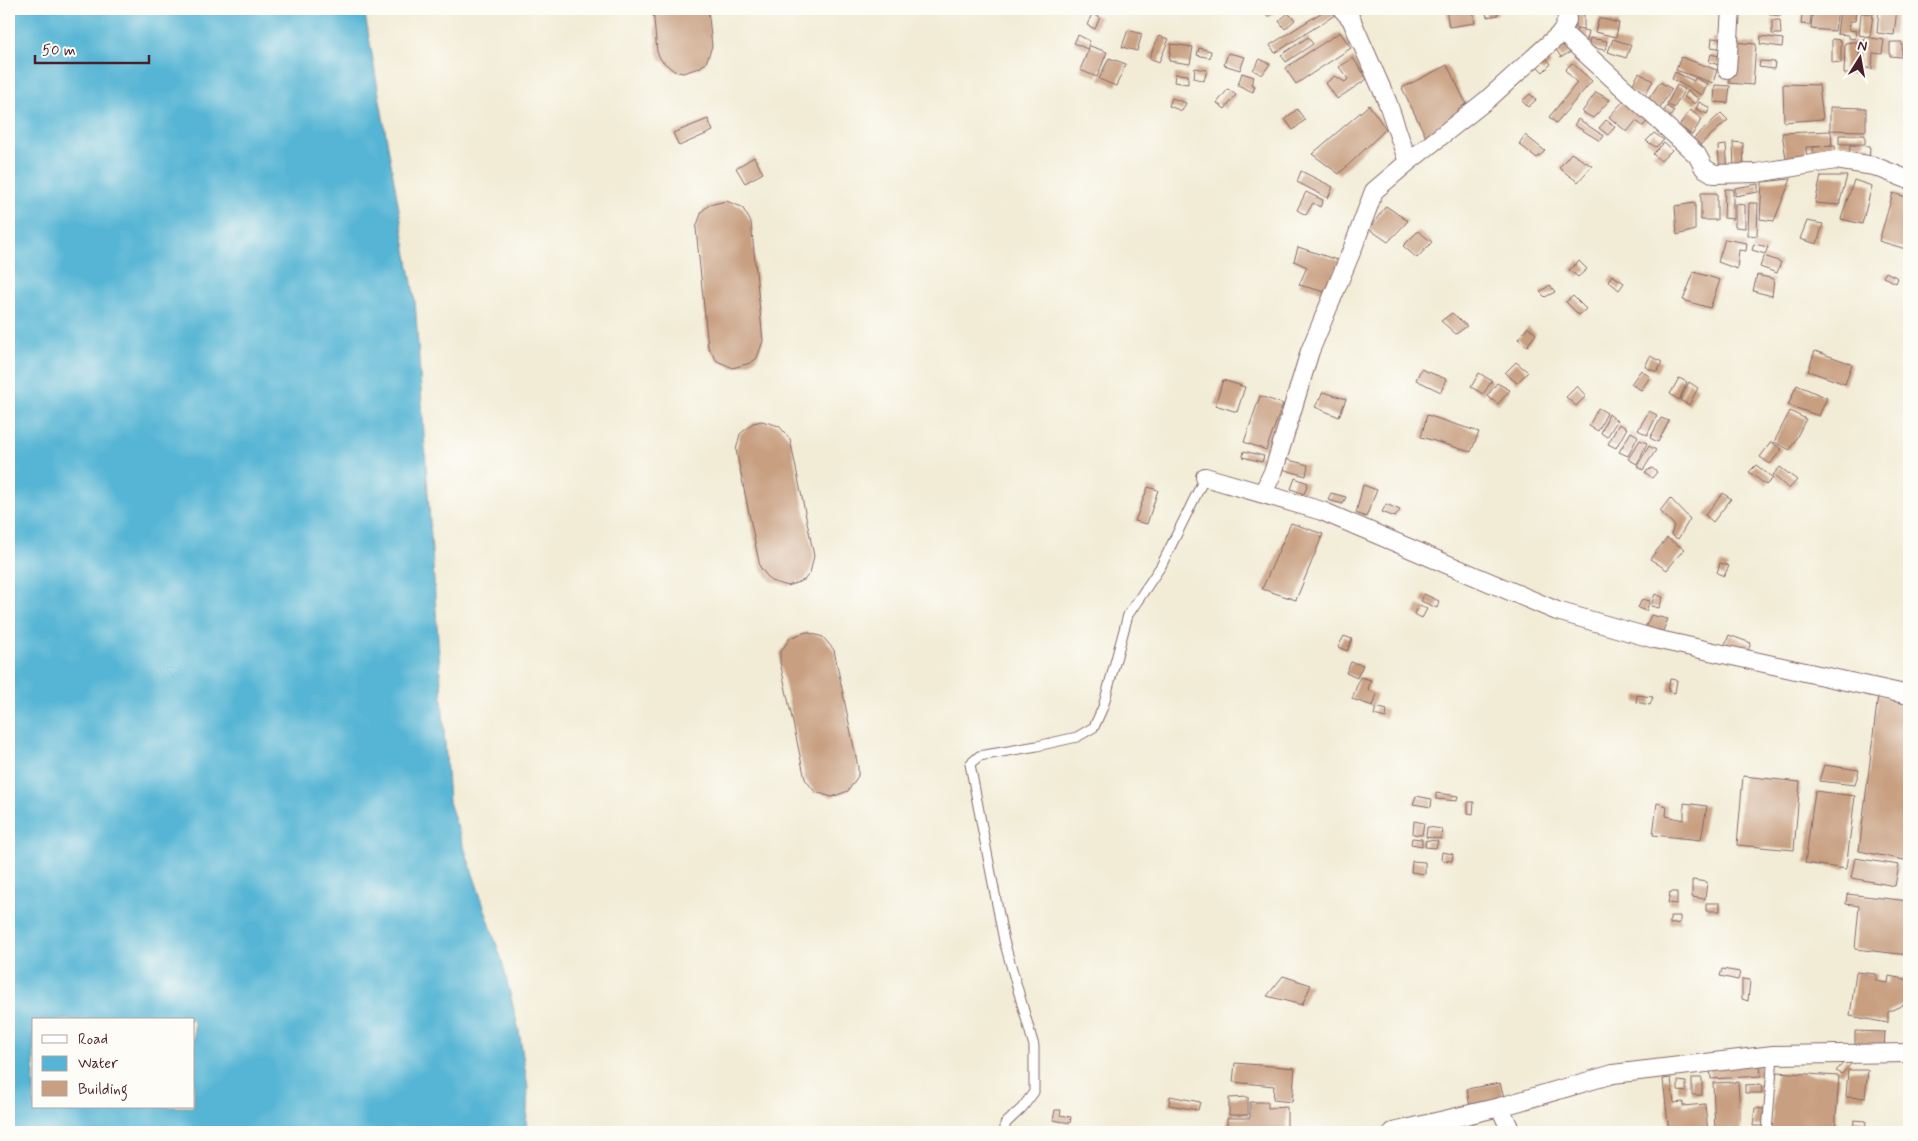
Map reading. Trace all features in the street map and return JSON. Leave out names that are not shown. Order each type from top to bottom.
[{"type":"street","points":[[1342,9],[1351,19],[1387,101],[1408,162]]},
{"type":"street","points":[[1263,493],[1274,470],[1310,351],[1374,191],[1488,98],[1562,32],[1567,20],[1566,9]]},
{"type":"street","points":[[1727,70],[1730,9]]},
{"type":"street","points":[[1562,32],[1697,155],[1704,168],[1714,174],[1757,173],[1836,160],[1874,166],[1909,180]]},
{"type":"street","points":[[1205,476],[1322,511],[1557,611],[1655,639],[1909,695]]},
{"type":"street","points":[[1393,1132],[1500,1107],[1613,1074],[1773,1055],[1909,1053]]},
{"type":"street","points":[[1500,1107],[1511,1132]]},
{"type":"lane","points":[[1004,1132],[1005,1124],[1034,1092],[1034,1046],[1004,941],[970,764],[979,756],[1069,739],[1094,727],[1104,707],[1128,615],[1162,566],[1205,476]]},
{"type":"lane","points":[[1767,1132],[1773,1055]]},
{"type":"water","points":[[9,9],[364,9],[415,301],[449,802],[502,961],[519,1031],[528,1088],[526,1132],[9,1132]]},
{"type":"building","points":[[653,9],[708,9],[712,46],[706,63],[699,68],[683,73],[674,71],[661,60],[657,52]]},
{"type":"building","points":[[1264,9],[1279,9],[1280,10],[1268,17]]},
{"type":"building","points":[[1327,9],[1331,9],[1335,15],[1275,53],[1270,45]]},
{"type":"building","points":[[1446,9],[1473,9],[1475,23],[1449,27]]},
{"type":"building","points":[[1485,9],[1497,9],[1498,15],[1487,17]]},
{"type":"building","points":[[1771,9],[1781,9],[1781,16],[1770,15]]},
{"type":"building","points":[[1790,9],[1812,9],[1810,25],[1801,24],[1802,14],[1790,13]]},
{"type":"building","points":[[1813,9],[1838,9],[1835,31],[1811,29]]},
{"type":"building","points":[[1840,9],[1856,9],[1855,21],[1850,21],[1849,30],[1856,31],[1855,39],[1849,38],[1849,35],[1837,34]]},
{"type":"building","points":[[1879,9],[1897,9],[1894,35],[1877,33]]},
{"type":"building","points":[[1288,13],[1295,20],[1285,29],[1279,21]]},
{"type":"building","points":[[1575,13],[1584,14],[1584,29],[1575,28]]},
{"type":"building","points":[[1861,13],[1873,14],[1870,37],[1859,35]]},
{"type":"building","points":[[1092,14],[1100,17],[1095,29],[1087,25]]},
{"type":"building","points":[[1599,18],[1619,23],[1616,37],[1595,32]]},
{"type":"building","points":[[1772,20],[1780,20],[1781,34],[1772,34]]},
{"type":"building","points":[[1577,29],[1589,31],[1586,44],[1574,41]]},
{"type":"building","points":[[1128,30],[1142,34],[1137,51],[1122,47]]},
{"type":"building","points":[[1340,32],[1351,48],[1296,84],[1285,68]]},
{"type":"building","points":[[1078,35],[1090,41],[1087,49],[1074,43]]},
{"type":"building","points":[[1159,36],[1169,39],[1159,62],[1149,58]]},
{"type":"building","points":[[1761,36],[1783,39],[1782,47],[1760,44]]},
{"type":"building","points":[[1308,37],[1313,44],[1286,62],[1281,55]]},
{"type":"building","points":[[1865,37],[1884,40],[1882,54],[1873,53],[1872,69],[1862,67]]},
{"type":"building","points":[[1590,38],[1607,41],[1605,50],[1588,47]]},
{"type":"building","points":[[1712,38],[1724,39],[1723,49],[1711,47]]},
{"type":"building","points":[[1613,39],[1631,45],[1626,58],[1608,52]]},
{"type":"building","points":[[1832,39],[1841,40],[1841,63],[1832,62]]},
{"type":"building","points":[[1566,42],[1571,52],[1561,57],[1555,48]]},
{"type":"building","points":[[1732,42],[1756,44],[1753,85],[1729,83]]},
{"type":"building","points":[[1860,42],[1858,74],[1844,74],[1845,43]]},
{"type":"building","points":[[1890,42],[1902,42],[1902,57],[1890,56]]},
{"type":"building","points":[[1171,44],[1193,47],[1190,64],[1169,61]]},
{"type":"building","points":[[1090,46],[1107,52],[1097,77],[1080,70]]},
{"type":"building","points":[[1199,48],[1211,51],[1210,58],[1197,55]]},
{"type":"building","points":[[1228,53],[1245,57],[1240,70],[1224,65]]},
{"type":"building","points":[[1711,54],[1722,57],[1719,65],[1709,62]]},
{"type":"building","points":[[1681,57],[1717,70],[1713,83],[1676,70]]},
{"type":"building","points":[[1109,58],[1126,64],[1116,86],[1099,79]]},
{"type":"building","points":[[1353,58],[1367,79],[1337,99],[1326,83],[1335,76],[1345,82],[1348,79],[1339,67]]},
{"type":"building","points":[[1546,58],[1551,64],[1543,72],[1537,66]]},
{"type":"building","points":[[1260,59],[1270,64],[1262,75],[1253,70]]},
{"type":"building","points":[[1760,61],[1775,62],[1774,69],[1759,67]]},
{"type":"building","points":[[1572,63],[1592,81],[1556,123],[1549,117],[1577,83],[1565,70]]},
{"type":"building","points":[[1447,65],[1466,103],[1427,139],[1402,88]]},
{"type":"building","points":[[1195,68],[1207,70],[1204,81],[1194,78]]},
{"type":"building","points":[[1675,72],[1694,81],[1695,78],[1708,84],[1702,95],[1672,79]]},
{"type":"building","points":[[1242,73],[1254,77],[1251,84],[1255,86],[1253,92],[1238,85]]},
{"type":"building","points":[[1639,73],[1653,81],[1643,98],[1629,90]]},
{"type":"building","points":[[1175,74],[1188,75],[1188,84],[1174,82]]},
{"type":"building","points":[[1660,82],[1672,89],[1658,110],[1646,103]]},
{"type":"building","points":[[1783,84],[1819,85],[1823,119],[1784,122]]},
{"type":"building","points":[[1677,85],[1685,89],[1674,108],[1667,104]]},
{"type":"building","points":[[1715,85],[1730,86],[1728,103],[1714,102]]},
{"type":"building","points":[[1228,89],[1236,95],[1225,109],[1217,103]]},
{"type":"building","points":[[1688,91],[1699,99],[1695,104],[1684,97]]},
{"type":"building","points":[[1596,92],[1610,100],[1593,118],[1582,112]]},
{"type":"building","points":[[1530,94],[1536,100],[1528,107],[1522,101]]},
{"type":"building","points":[[1172,98],[1186,103],[1182,111],[1169,106]]},
{"type":"building","points":[[1626,98],[1650,118],[1643,126],[1636,121],[1627,132],[1609,117]]},
{"type":"building","points":[[1699,102],[1710,108],[1707,114],[1696,109]]},
{"type":"building","points":[[1369,105],[1386,129],[1339,174],[1312,154]]},
{"type":"building","points":[[1667,106],[1674,111],[1668,120],[1661,116]]},
{"type":"building","points":[[1830,107],[1866,108],[1866,131],[1830,130]]},
{"type":"building","points":[[1297,109],[1305,120],[1293,130],[1285,119]]},
{"type":"building","points":[[1690,110],[1702,119],[1692,135],[1679,126]]},
{"type":"building","points":[[1721,113],[1728,120],[1700,145],[1693,139]]},
{"type":"building","points":[[708,119],[713,131],[679,146],[673,133]]},
{"type":"building","points":[[1578,119],[1604,136],[1600,141],[1574,125]]},
{"type":"building","points":[[1606,120],[1615,127],[1608,135],[1599,128]]},
{"type":"building","points":[[1831,131],[1832,146],[1806,147],[1807,163],[1787,165],[1782,133]]},
{"type":"building","points":[[1654,133],[1664,140],[1656,147],[1646,141]]},
{"type":"building","points":[[1525,135],[1545,151],[1537,158],[1519,144]]},
{"type":"building","points":[[1839,135],[1865,135],[1865,144],[1839,144]]},
{"type":"building","points":[[1733,142],[1743,143],[1744,172],[1734,172]]},
{"type":"building","points":[[1664,143],[1672,150],[1661,161],[1653,154]]},
{"type":"building","points":[[1726,145],[1728,172],[1720,173],[1718,146]]},
{"type":"building","points":[[1850,145],[1870,146],[1869,162],[1849,161]]},
{"type":"building","points":[[1835,146],[1836,160],[1814,161],[1813,147]]},
{"type":"building","points":[[1571,153],[1592,166],[1578,182],[1559,168]]},
{"type":"building","points":[[754,157],[763,173],[745,183],[736,168]]},
{"type":"building","points":[[1301,171],[1333,187],[1328,198],[1297,182]]},
{"type":"building","points":[[1821,176],[1847,176],[1839,205],[1815,203]]},
{"type":"building","points":[[1791,179],[1774,221],[1760,219],[1762,182]]},
{"type":"building","points":[[1854,180],[1872,186],[1862,224],[1841,219]]},
{"type":"building","points":[[1758,184],[1758,192],[1735,196],[1735,188]]},
{"type":"building","points":[[1725,189],[1733,189],[1733,219],[1724,218]]},
{"type":"building","points":[[1306,192],[1323,200],[1320,207],[1313,203],[1306,215],[1297,210]]},
{"type":"building","points":[[1701,193],[1717,193],[1717,220],[1701,220]]},
{"type":"building","points":[[1893,193],[1909,198],[1909,250],[1879,241]]},
{"type":"building","points":[[726,201],[742,207],[751,222],[763,341],[757,358],[750,363],[733,368],[717,361],[708,347],[696,228],[702,211],[709,205]]},
{"type":"building","points":[[1695,203],[1695,230],[1677,235],[1675,206]]},
{"type":"building","points":[[1749,203],[1758,203],[1757,236],[1748,235]]},
{"type":"building","points":[[1735,204],[1745,205],[1745,228],[1735,227]]},
{"type":"building","points":[[1386,206],[1408,221],[1388,242],[1369,229]]},
{"type":"building","points":[[1807,221],[1823,224],[1817,244],[1800,239]]},
{"type":"building","points":[[1418,231],[1432,242],[1417,258],[1403,246]]},
{"type":"building","points":[[1725,239],[1747,243],[1746,251],[1739,250],[1737,269],[1718,262]]},
{"type":"building","points":[[1754,244],[1768,247],[1765,254],[1752,250]]},
{"type":"building","points":[[1298,247],[1340,261],[1325,292],[1299,285],[1307,267],[1294,261]]},
{"type":"building","points":[[1764,256],[1781,262],[1777,273],[1760,267]]},
{"type":"building","points":[[1579,261],[1587,269],[1578,277],[1569,270]]},
{"type":"building","points":[[1694,272],[1720,280],[1710,308],[1683,300]]},
{"type":"building","points":[[1886,272],[1898,278],[1896,283],[1883,277]]},
{"type":"building","points":[[1612,275],[1624,283],[1619,290],[1608,281]]},
{"type":"building","points":[[1757,275],[1774,279],[1772,296],[1753,291]]},
{"type":"building","points":[[1550,285],[1555,292],[1545,297],[1540,292]]},
{"type":"building","points":[[1573,296],[1586,309],[1579,315],[1566,302]]},
{"type":"building","points":[[1452,313],[1467,326],[1456,334],[1441,321]]},
{"type":"building","points":[[1528,327],[1536,334],[1527,346],[1518,339]]},
{"type":"building","points":[[1815,351],[1852,364],[1845,384],[1808,371]]},
{"type":"building","points":[[1650,356],[1662,362],[1657,372],[1645,367]]},
{"type":"building","points":[[1516,362],[1528,372],[1517,383],[1505,373]]},
{"type":"building","points":[[1421,369],[1446,379],[1441,392],[1416,380]]},
{"type":"building","points":[[1641,370],[1650,377],[1641,390],[1631,384]]},
{"type":"building","points":[[1479,373],[1492,381],[1483,394],[1471,387]]},
{"type":"building","points":[[1679,378],[1687,382],[1679,400],[1670,394]]},
{"type":"building","points":[[1223,380],[1245,387],[1237,412],[1215,405]]},
{"type":"building","points":[[1689,382],[1698,388],[1689,405],[1680,400]]},
{"type":"building","points":[[1497,383],[1510,390],[1498,404],[1487,396]]},
{"type":"building","points":[[1797,385],[1827,398],[1819,416],[1788,405]]},
{"type":"building","points":[[1577,386],[1586,396],[1576,406],[1566,397]]},
{"type":"building","points":[[1323,392],[1346,399],[1339,417],[1315,407]]},
{"type":"building","points":[[1260,396],[1283,404],[1266,450],[1244,442]]},
{"type":"building","points":[[1598,408],[1607,413],[1598,431],[1589,426]]},
{"type":"building","points":[[1649,411],[1657,415],[1647,435],[1638,430]]},
{"type":"building","points":[[1790,411],[1806,419],[1790,450],[1774,442]]},
{"type":"building","points":[[1609,414],[1617,421],[1607,437],[1601,433]]},
{"type":"building","points":[[1427,415],[1479,432],[1471,452],[1421,437]]},
{"type":"building","points":[[1661,418],[1669,421],[1658,442],[1650,438]]},
{"type":"building","points":[[762,421],[779,426],[790,439],[814,556],[810,573],[804,580],[788,586],[771,581],[760,567],[736,450],[740,434],[753,423]]},
{"type":"building","points":[[1619,424],[1627,428],[1616,448],[1608,444]]},
{"type":"building","points":[[1631,432],[1638,436],[1628,456],[1619,452]]},
{"type":"building","points":[[1640,440],[1647,443],[1637,464],[1628,459]]},
{"type":"building","points":[[1771,442],[1782,449],[1770,464],[1760,457]]},
{"type":"building","points":[[1649,446],[1656,450],[1643,470],[1637,466]]},
{"type":"building","points":[[1244,451],[1264,456],[1262,462],[1243,457]]},
{"type":"building","points":[[1285,459],[1308,465],[1306,476],[1282,469]]},
{"type":"building","points":[[1756,465],[1773,478],[1766,485],[1749,472]]},
{"type":"building","points":[[1780,467],[1797,480],[1789,489],[1773,475]]},
{"type":"building","points":[[1652,468],[1657,472],[1652,478],[1645,472]]},
{"type":"building","points":[[1295,478],[1308,483],[1304,494],[1291,489]]},
{"type":"building","points":[[1363,485],[1377,490],[1366,517],[1356,513]]},
{"type":"building","points":[[1148,487],[1158,490],[1147,524],[1135,521]]},
{"type":"building","points":[[1331,493],[1346,497],[1343,504],[1328,500]]},
{"type":"building","points":[[1723,493],[1731,499],[1713,522],[1705,515]]},
{"type":"building","points":[[1670,498],[1690,519],[1678,539],[1671,535],[1674,525],[1660,511]]},
{"type":"building","points":[[1386,504],[1400,510],[1395,517],[1382,512]]},
{"type":"building","points":[[1291,523],[1323,534],[1296,600],[1262,589]]},
{"type":"building","points":[[1667,538],[1684,549],[1667,570],[1650,559]]},
{"type":"building","points":[[1720,563],[1729,566],[1724,576],[1717,573]]},
{"type":"building","points":[[1424,594],[1439,601],[1437,608],[1421,601]]},
{"type":"building","points":[[1655,594],[1663,597],[1659,608],[1651,606]]},
{"type":"building","points":[[1642,599],[1650,601],[1646,611],[1638,608]]},
{"type":"building","points":[[1418,605],[1427,609],[1422,618],[1414,614]]},
{"type":"building","points":[[1651,615],[1668,619],[1661,635],[1644,630]]},
{"type":"building","points":[[806,632],[823,637],[834,650],[858,767],[858,776],[848,791],[832,797],[815,792],[805,779],[780,662],[780,653],[790,638]]},
{"type":"building","points":[[1729,635],[1751,643],[1746,656],[1723,649]]},
{"type":"building","points":[[1344,636],[1352,639],[1347,651],[1338,647]]},
{"type":"building","points":[[1351,662],[1363,665],[1357,678],[1346,673]]},
{"type":"building","points":[[1360,677],[1371,680],[1368,690],[1377,694],[1373,706],[1352,699]]},
{"type":"building","points":[[1670,679],[1677,680],[1675,693],[1668,691]]},
{"type":"building","points":[[1637,695],[1653,697],[1650,705],[1636,702]]},
{"type":"building","points":[[1878,695],[1909,701],[1909,861],[1859,851]]},
{"type":"building","points":[[1376,707],[1387,710],[1386,718],[1374,715]]},
{"type":"building","points":[[1824,765],[1859,770],[1855,785],[1819,781]]},
{"type":"building","points":[[1743,776],[1800,782],[1794,850],[1737,845]]},
{"type":"building","points":[[1815,791],[1855,796],[1846,869],[1805,863]]},
{"type":"building","points":[[1436,793],[1458,796],[1457,801],[1436,799]]},
{"type":"building","points":[[1416,796],[1432,799],[1431,807],[1413,804]]},
{"type":"building","points":[[1468,802],[1474,802],[1473,814],[1468,813]]},
{"type":"building","points":[[1657,803],[1667,806],[1666,816],[1684,820],[1684,803],[1707,806],[1701,840],[1653,835]]},
{"type":"building","points":[[1414,821],[1424,823],[1422,835],[1413,834]]},
{"type":"building","points":[[1427,827],[1442,829],[1441,839],[1426,837]]},
{"type":"building","points":[[1412,838],[1422,839],[1422,846],[1411,844]]},
{"type":"building","points":[[1426,840],[1438,841],[1436,848],[1425,847]]},
{"type":"building","points":[[1442,852],[1453,854],[1452,861],[1441,860]]},
{"type":"building","points":[[1855,858],[1899,865],[1895,886],[1851,878]]},
{"type":"building","points":[[1412,861],[1425,862],[1425,874],[1411,872]]},
{"type":"building","points":[[1692,880],[1707,882],[1705,899],[1692,897]]},
{"type":"building","points":[[1670,892],[1677,892],[1677,904],[1668,903]]},
{"type":"building","points":[[1847,894],[1909,901],[1909,955],[1855,949],[1859,906],[1846,904]]},
{"type":"building","points":[[1706,903],[1720,903],[1720,911],[1706,911]]},
{"type":"building","points":[[1670,916],[1680,916],[1680,923],[1670,924]]},
{"type":"building","points":[[1722,969],[1740,972],[1738,980],[1720,976]]},
{"type":"building","points":[[1856,972],[1876,974],[1876,981],[1888,983],[1889,976],[1909,980],[1909,1002],[1888,1012],[1888,1023],[1850,1016]]},
{"type":"building","points":[[1283,976],[1311,985],[1302,1005],[1267,996]]},
{"type":"building","points":[[1742,979],[1750,980],[1748,1001],[1742,999]]},
{"type":"building","points":[[1855,1031],[1885,1032],[1884,1050],[1855,1050]]},
{"type":"building","points":[[1846,1060],[1851,1064],[1842,1074],[1836,1071]]},
{"type":"building","points":[[1235,1063],[1295,1068],[1292,1102],[1273,1100],[1274,1086],[1233,1082]]},
{"type":"building","points":[[1760,1064],[1761,1076],[1711,1079],[1710,1067]]},
{"type":"building","points":[[1848,1070],[1868,1070],[1865,1098],[1846,1097]]},
{"type":"building","points":[[1776,1072],[1839,1076],[1835,1132],[1771,1132]]},
{"type":"building","points":[[1671,1078],[1674,1103],[1683,1102],[1683,1106],[1705,1104],[1708,1132],[1669,1132],[1663,1079]]},
{"type":"building","points":[[1692,1078],[1702,1078],[1702,1095],[1692,1095]]},
{"type":"building","points":[[1678,1081],[1686,1082],[1686,1092],[1678,1091]]},
{"type":"building","points":[[1738,1082],[1741,1132],[1715,1132],[1713,1083]]},
{"type":"building","points":[[1500,1083],[1505,1101],[1470,1108],[1467,1089]]},
{"type":"building","points":[[1761,1084],[1762,1093],[1745,1093],[1745,1085]]},
{"type":"building","points":[[1170,1096],[1200,1102],[1198,1110],[1169,1105]]},
{"type":"building","points":[[1248,1097],[1248,1115],[1229,1115],[1229,1098]]},
{"type":"building","points":[[1250,1102],[1268,1102],[1268,1108],[1287,1107],[1287,1132],[1227,1132],[1227,1118],[1250,1118]]},
{"type":"building","points":[[1755,1108],[1764,1109],[1763,1126],[1753,1126]]},
{"type":"building","points":[[1055,1110],[1061,1110],[1060,1115],[1071,1117],[1070,1123],[1053,1120]]},
{"type":"building","points":[[1854,1120],[1866,1121],[1865,1132],[1853,1132]]}]
